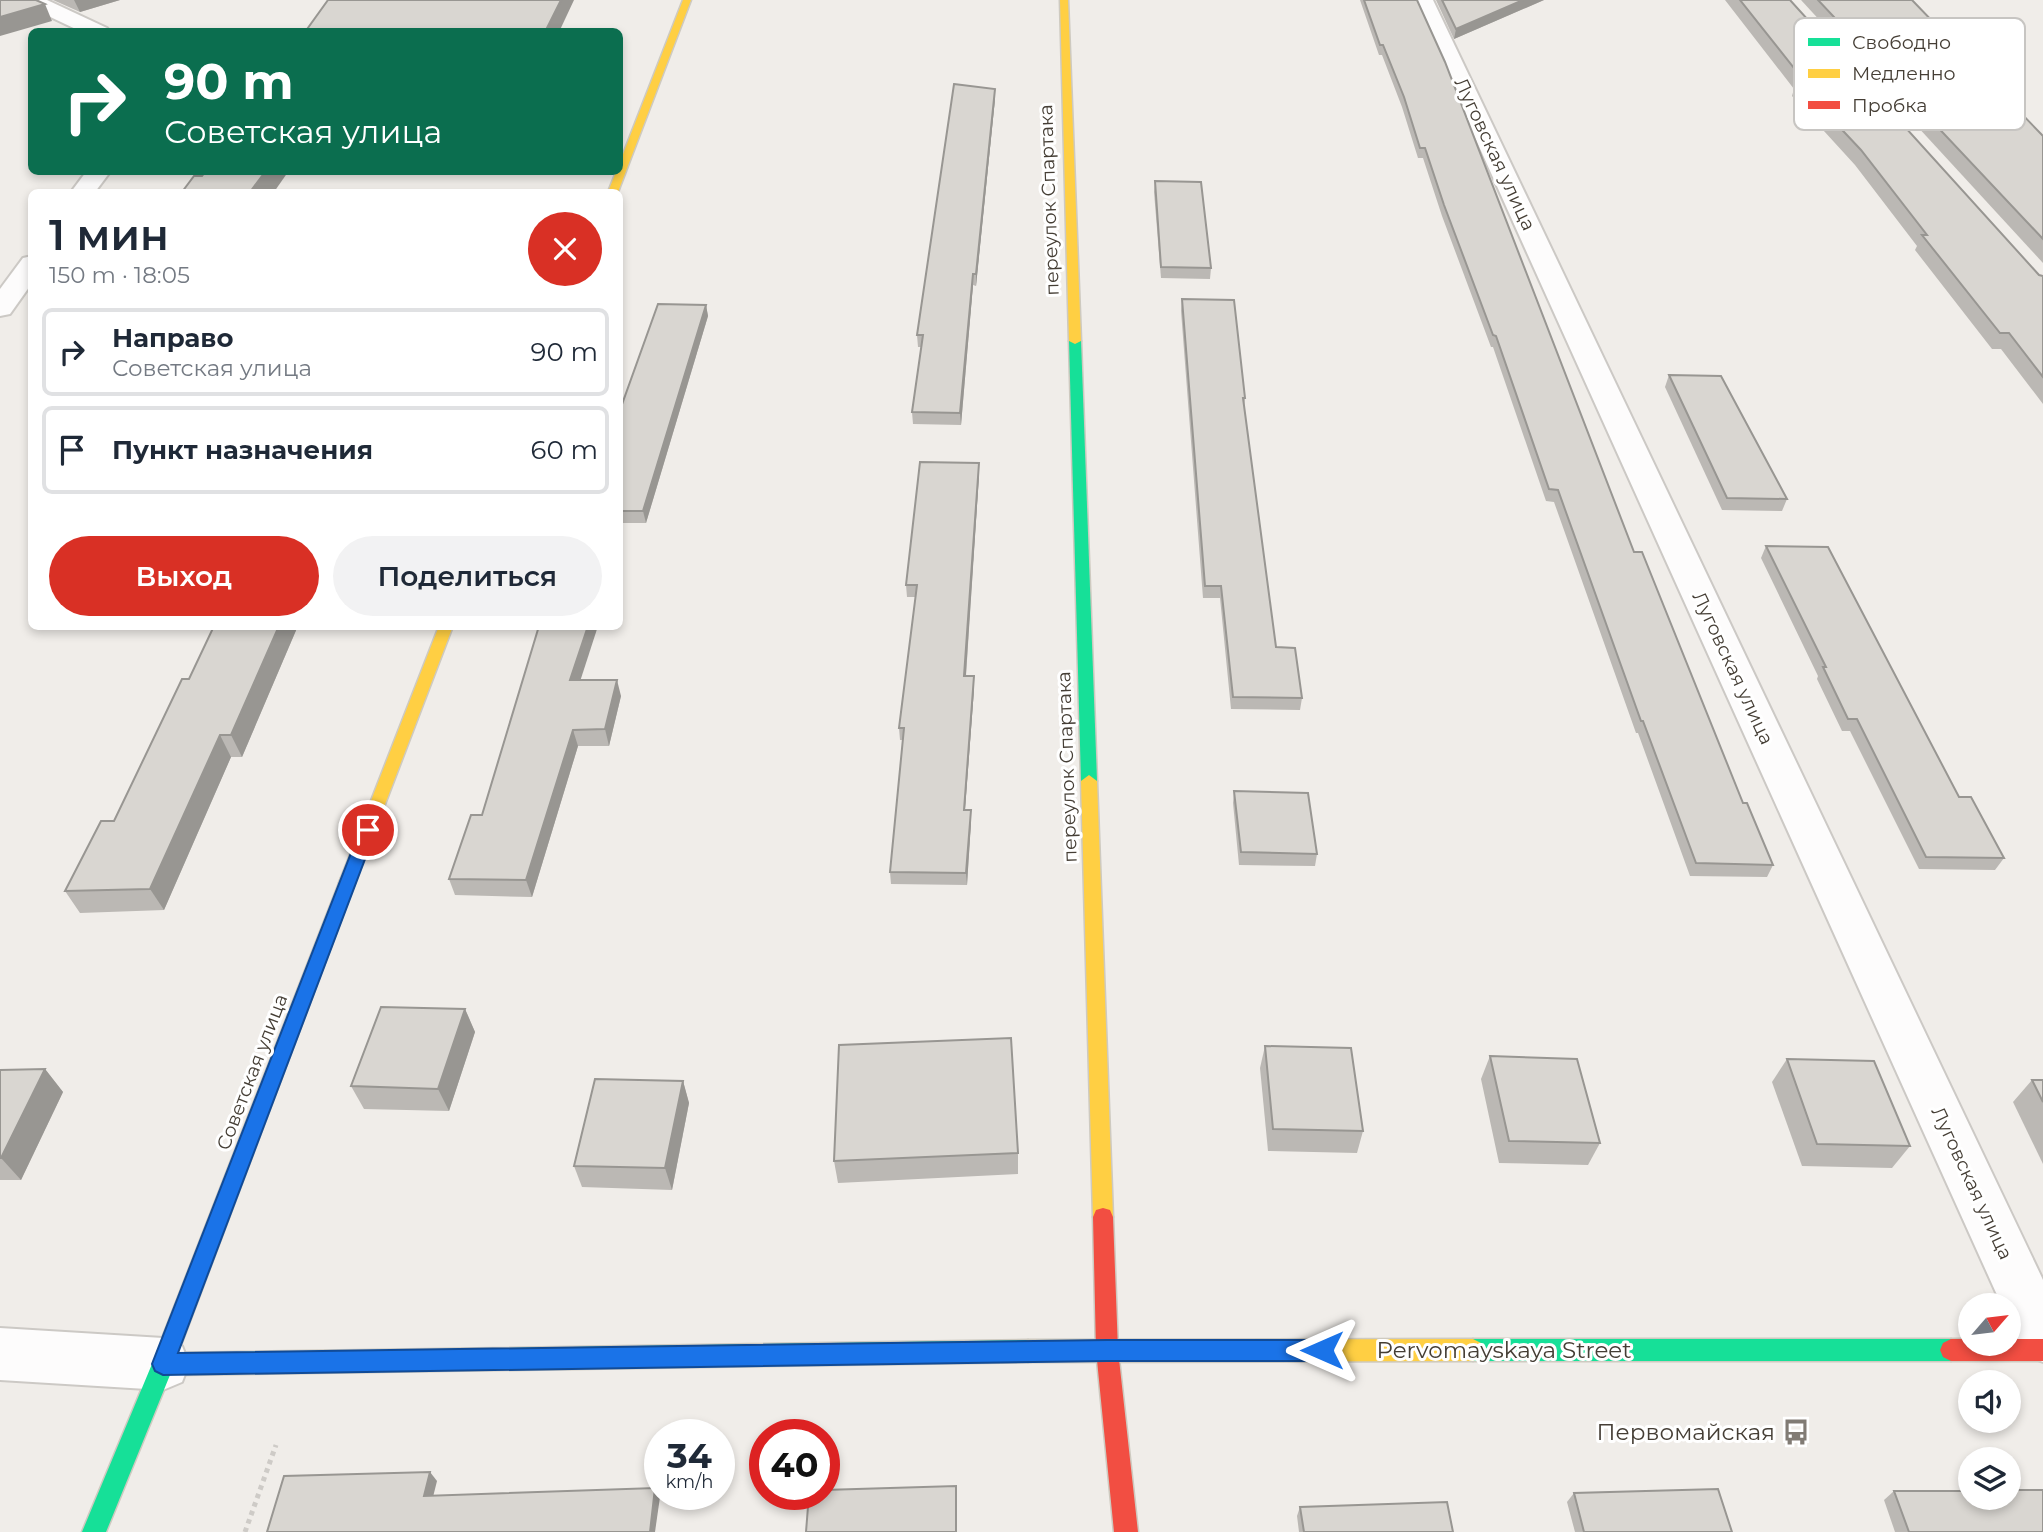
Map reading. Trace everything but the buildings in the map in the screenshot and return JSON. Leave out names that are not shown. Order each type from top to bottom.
[{"type":"street","points":[[30,0],[91,28]]},
{"type":"street","points":[[623,166],[687,0]]},
{"type":"street","name":"переулок Спартака","points":[[1063,0],[1107,1350],[1125,1532]]},
{"type":"street","name":"Луговская улица","points":[[1423,0],[2043,1337]]},
{"type":"street","points":[[0,308],[28,270]]},
{"type":"street","name":"Советская улица","points":[[94,1532],[163,1364],[444,630]]},
{"type":"street","name":"Pervomayskaya Street","points":[[0,1354],[163,1364],[1107,1350],[2043,1350]]},
{"type":"path","points":[[245,1532],[276,1445]]},
{"type":"traffic: fast","points":[[1075,341],[1089,781]]},
{"type":"traffic: fast","points":[[94,1532],[163,1364],[347,883]]},
{"type":"traffic: fast","points":[[1473,1350],[1951,1350]]},
{"type":"traffic: fast","points":[[163,1364],[1028,1351]]},
{"type":"traffic: slow","points":[[623,166],[687,0]]},
{"type":"traffic: slow","points":[[1064,0],[1075,341]]},
{"type":"traffic: slow","points":[[614,189],[620,175]]},
{"type":"traffic: slow","points":[[347,883],[444,630]]},
{"type":"traffic: slow","points":[[1089,781],[1103,1217]]},
{"type":"traffic: slow","points":[[1028,1351],[1473,1350]]},
{"type":"traffic: jam","points":[[1103,1217],[1107,1350],[1126,1532]]},
{"type":"traffic: jam","points":[[1951,1350],[2043,1350]]},
{"type":"place","name":"Первомайская","points":[[1796,1432]]},
{"type":"route","points":[[368,830],[163,1364],[1107,1350],[1322,1350]]}]
